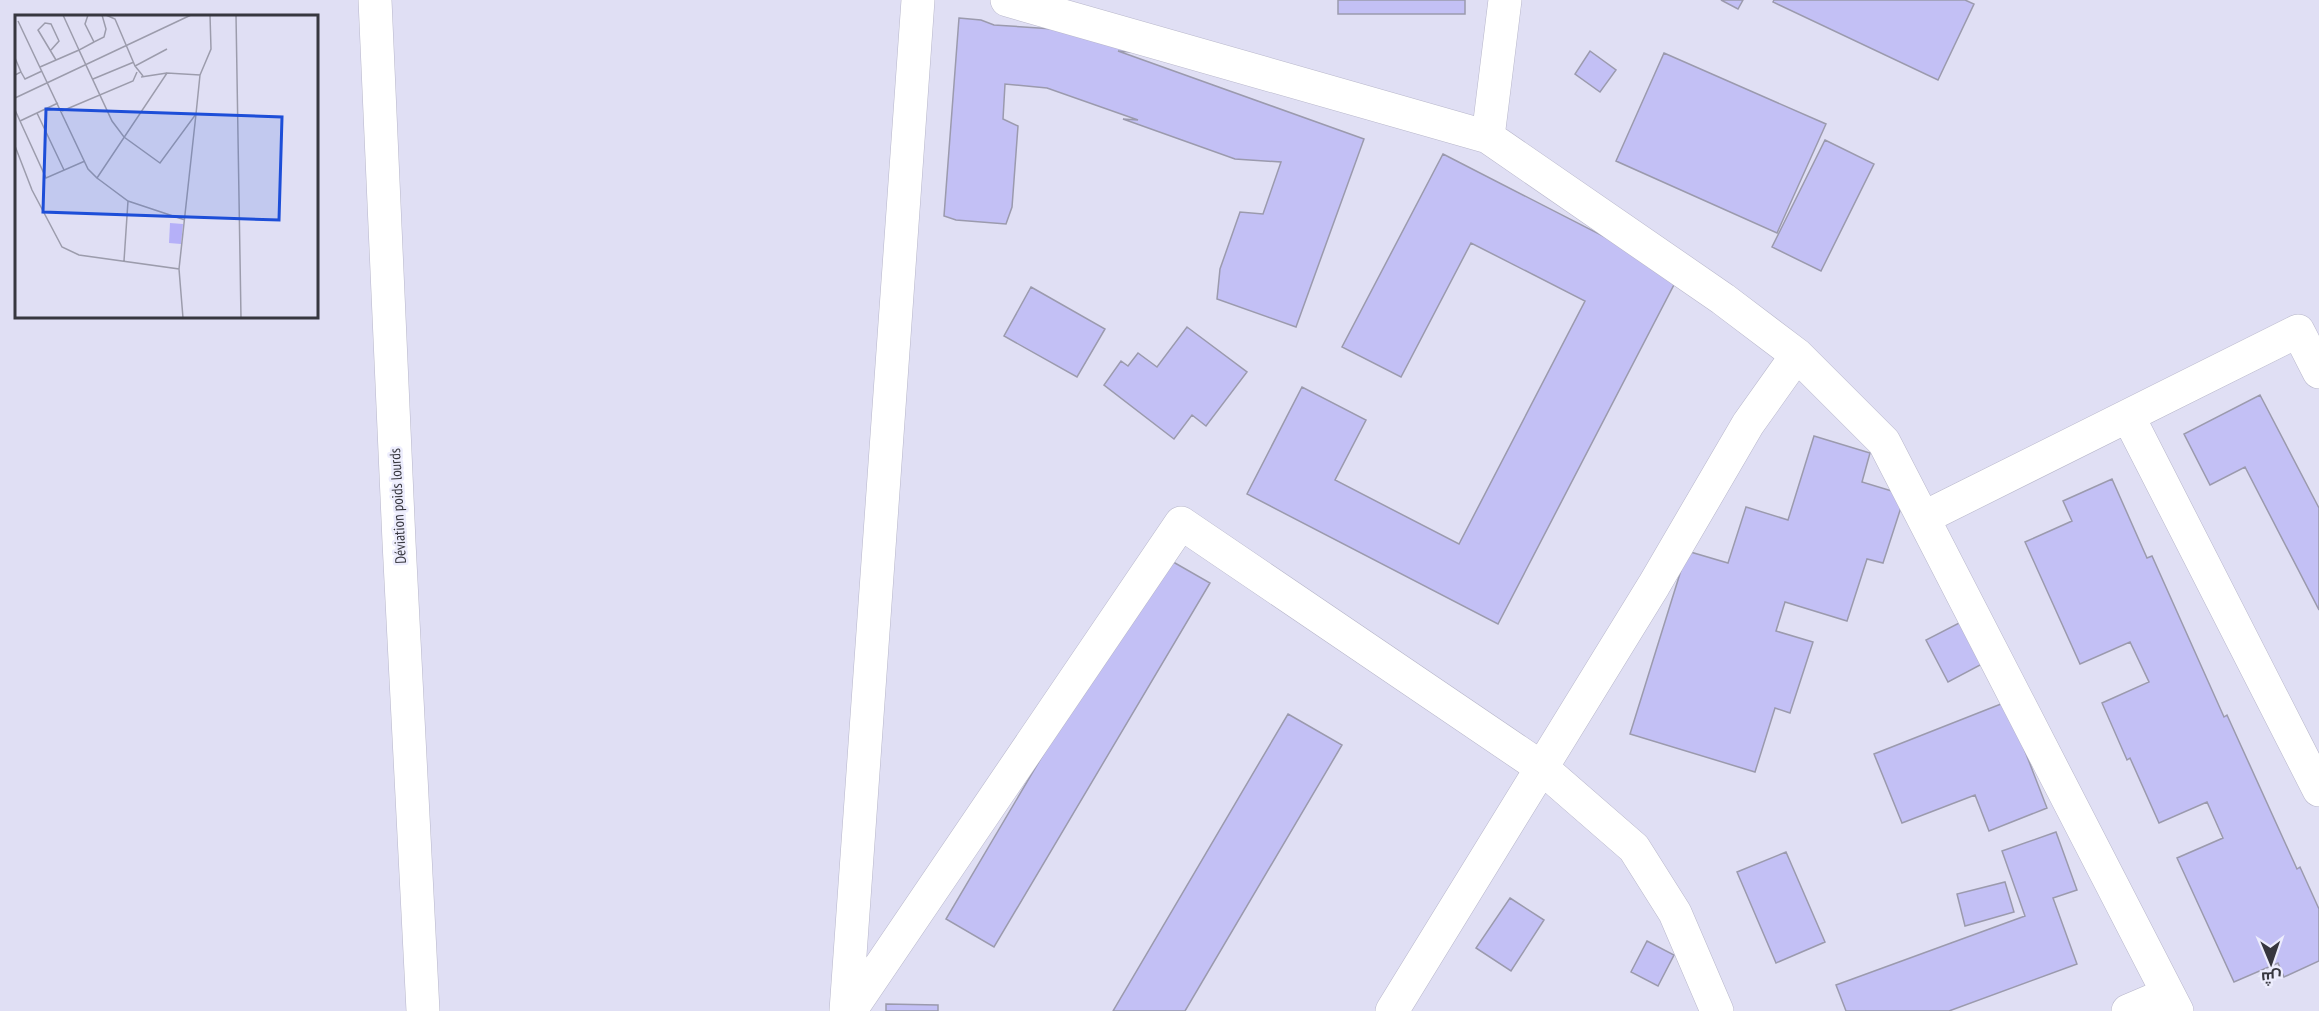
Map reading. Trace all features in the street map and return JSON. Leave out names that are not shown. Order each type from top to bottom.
[{"type":"street","name":"Déviation poids lourds","points":[[375,0],[423,1011]]},
{"type":"street","points":[[848,1011],[918,0]]},
{"type":"street","points":[[1007,0],[1488,137],[1723,298],[1797,356],[1884,442],[1925,517],[2173,1002],[2128,1011]]},
{"type":"street","points":[[1488,137],[1505,0]]},
{"type":"street","points":[[1925,517],[2309,325],[2319,372]]},
{"type":"street","points":[[1392,1011],[1654,585],[1748,424],[1797,356]]},
{"type":"street","points":[[2128,416],[2319,790]]},
{"type":"street","points":[[848,1011],[1181,523],[1542,768],[1634,848],[1675,913],[1717,1011]]},
{"type":"building","points":[[1338,0],[1465,0],[1465,14],[1338,14]]},
{"type":"building","points":[[1721,0],[1743,0],[1738,9]]},
{"type":"building","points":[[1774,0],[1965,0],[1974,4],[1938,80],[1773,2]]},
{"type":"building","points":[[959,18],[981,20],[994,25],[1068,30],[1131,52],[1118,51],[1364,139],[1296,327],[1217,299],[1220,269],[1240,212],[1263,214],[1281,162],[1235,159],[1123,119],[1138,120],[1047,88],[1005,84],[1003,119],[1018,126],[1012,207],[1006,224],[956,220],[944,216]]},
{"type":"building","points":[[1590,51],[1616,70],[1600,92],[1575,74]]},
{"type":"building","points":[[1664,53],[1826,124],[1777,233],[1616,161]]},
{"type":"building","points":[[1825,140],[1874,164],[1821,271],[1772,247]]},
{"type":"building","points":[[1443,154],[1679,275],[1498,624],[1247,494],[1302,387],[1366,420],[1335,480],[1459,544],[1585,301],[1471,243],[1401,377],[1342,347]]},
{"type":"building","points":[[1031,287],[1105,329],[1077,377],[1004,336]]},
{"type":"building","points":[[1187,327],[1247,372],[1206,426],[1192,415],[1174,439],[1104,385],[1121,361],[1128,366],[1138,353],[1157,367]]},
{"type":"building","points":[[2260,395],[2319,508],[2319,610],[2245,467],[2210,485],[2184,434]]},
{"type":"building","points":[[1814,436],[1870,453],[1862,482],[1905,495],[1883,563],[1867,559],[1847,621],[1785,602],[1776,631],[1813,642],[1790,713],[1775,708],[1755,772],[1630,734],[1687,551],[1728,563],[1746,507],[1788,520]]},
{"type":"building","points":[[2112,479],[2147,558],[2152,556],[2224,717],[2227,715],[2297,869],[2300,867],[2319,909],[2319,961],[2284,977],[2278,963],[2234,982],[2177,858],[2223,838],[2207,802],[2159,823],[2130,758],[2127,760],[2102,703],[2149,682],[2130,642],[2080,664],[2025,542],[2072,521],[2063,501]]},
{"type":"building","points":[[1161,555],[1210,583],[994,947],[946,919]]},
{"type":"building","points":[[1963,621],[1984,663],[1948,682],[1926,640]]},
{"type":"building","points":[[2006,702],[2047,808],[1989,831],[1975,795],[1902,823],[1874,754]]},
{"type":"building","points":[[1288,714],[1342,745],[1185,1011],[1113,1011]]},
{"type":"building","points":[[2056,832],[2077,890],[2053,898],[2077,964],[1949,1011],[1846,1011],[1836,985],[2025,916],[2002,851]]},
{"type":"building","points":[[1786,852],[1825,942],[1776,963],[1737,872]]},
{"type":"building","points":[[2005,882],[2014,912],[1965,926],[1957,894]]},
{"type":"building","points":[[1510,898],[1544,920],[1511,971],[1476,948]]},
{"type":"building","points":[[1647,941],[1674,955],[1658,986],[1631,972]]},
{"type":"building","points":[[886,1004],[938,1005],[938,1011],[886,1011]]}]
